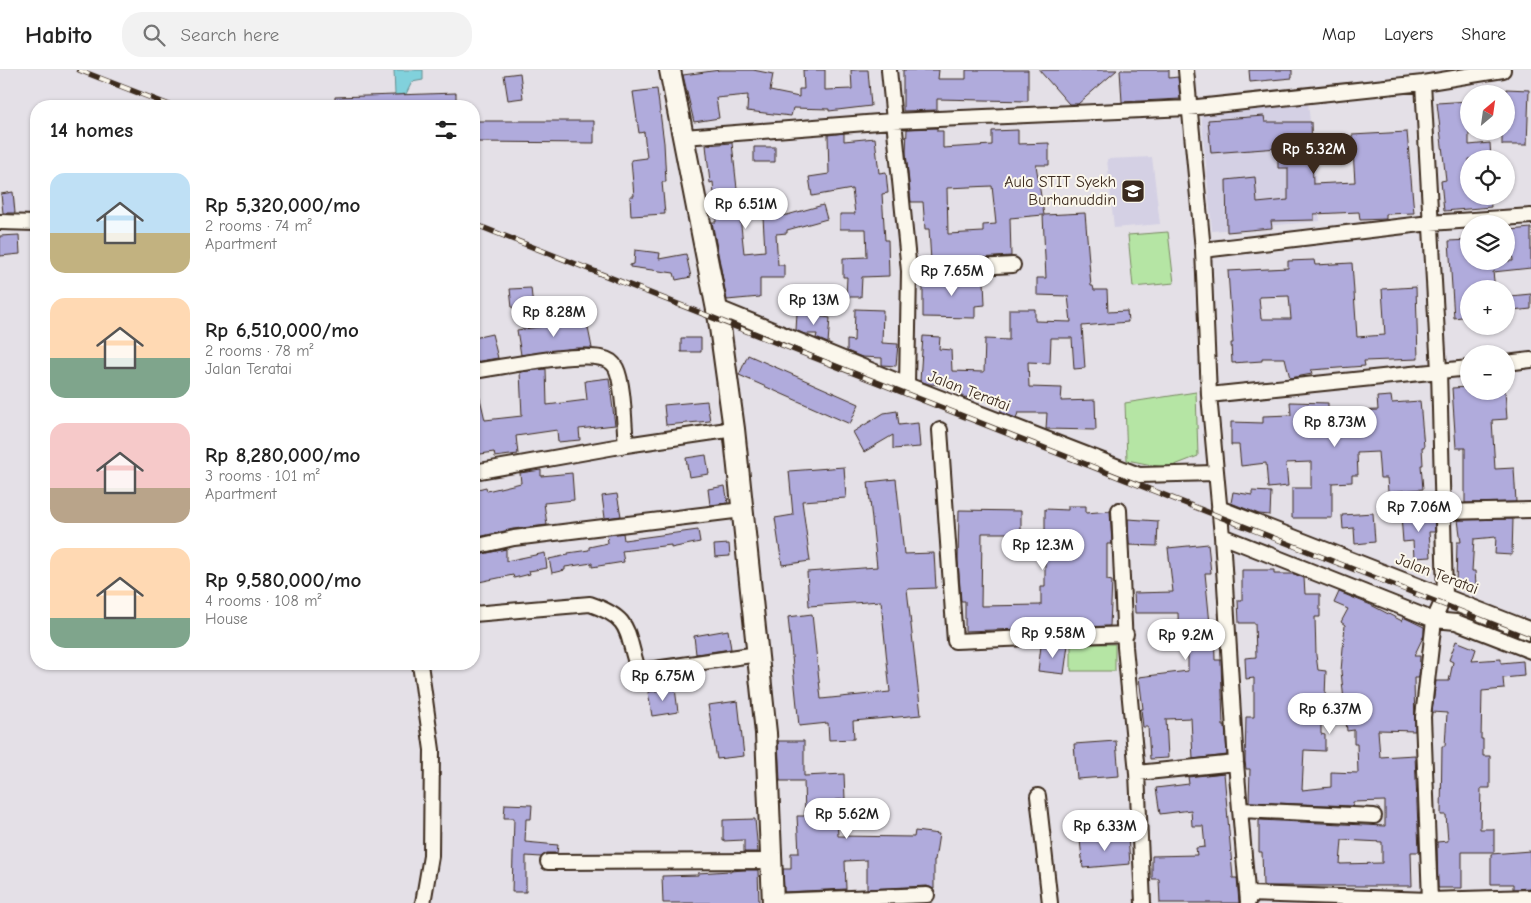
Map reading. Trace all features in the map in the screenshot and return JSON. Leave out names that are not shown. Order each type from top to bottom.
[{"type":"street","points":[[670,70],[716,307],[734,430],[766,733],[773,902],[927,895]]},
{"type":"street","points":[[889,70],[892,121],[909,271],[907,385]]},
{"type":"street","points":[[1186,70],[1188,108],[1203,250],[1209,395],[1222,536],[1236,763],[1248,899],[1430,902],[1531,897]]},
{"type":"street","points":[[684,137],[892,121],[1188,108],[1423,83],[1503,70]]},
{"type":"street","points":[[1423,83],[1438,371],[1445,595],[1434,620],[1423,717],[1430,902]]},
{"type":"street","points":[[1203,250],[1430,224],[1531,216]]},
{"type":"street","points":[[0,222],[30,223]]},
{"type":"street","points":[[909,271],[1013,265]]},
{"type":"street","name":"Jalan Teratai","points":[[716,307],[907,385],[1139,475],[1215,473]]},
{"type":"street","points":[[480,371],[563,359],[589,357],[606,359],[612,363],[619,377],[626,445]]},
{"type":"street","points":[[1515,362],[1531,360]]},
{"type":"street","points":[[1209,395],[1460,369]]},
{"type":"street","points":[[480,471],[626,445],[734,430]]},
{"type":"street","points":[[940,430],[955,641],[1126,634]]},
{"type":"street","name":"Jalan Teratai","points":[[1219,508],[1531,630]]},
{"type":"street","points":[[480,545],[514,538],[742,510]]},
{"type":"street","points":[[1120,510],[1132,730],[1137,773],[1143,903]]},
{"type":"street","points":[[1443,512],[1531,510]]},
{"type":"street","points":[[1222,536],[1434,620],[1456,622],[1531,651]]},
{"type":"street","points":[[480,613],[590,604],[604,609],[626,625],[638,669],[641,671],[758,654]]},
{"type":"street","points":[[421,670],[432,750],[431,856],[423,903]]},
{"type":"street","points":[[1137,773],[1236,763]]},
{"type":"street","points":[[1038,796],[1050,903]]},
{"type":"street","points":[[1241,810],[1374,816]]},
{"type":"street","points":[[548,862],[772,860]]},
{"type":"shaded area","points":[[1308,102],[1320,221],[1212,231],[1201,112]]},
{"type":"shaded area","name":"Aula STIT Syekh Burhanuddin","points":[[1152,157],[1160,224],[1114,228],[1107,159]]},
{"type":"green space","points":[[1168,232],[1174,283],[1133,287],[1128,235]]},
{"type":"green space","points":[[1196,392],[1198,456],[1167,468],[1127,460],[1125,403]]},
{"type":"green space","points":[[1071,644],[1115,644],[1115,671],[1071,671]]},
{"type":"water","points":[[394,70],[423,70],[423,80],[412,82],[406,94],[395,95]]},
{"type":"building","points":[[720,70],[753,70],[773,74],[770,91],[799,97],[799,89],[804,89],[803,70],[825,70],[825,90],[852,89],[851,70],[868,70],[871,106],[829,111],[829,109],[793,108],[791,116],[747,111],[748,95],[716,98],[719,118],[694,122],[683,75]]},
{"type":"building","points":[[903,70],[939,70],[938,79],[966,79],[966,70],[1028,70],[1028,101],[937,99],[937,110],[903,111]]},
{"type":"building","points":[[1039,70],[1117,70],[1078,104],[1069,104]]},
{"type":"building","points":[[1120,70],[1169,70],[1169,78],[1178,77],[1180,99],[1122,102]]},
{"type":"building","points":[[1249,70],[1292,70],[1292,78],[1250,82]]},
{"type":"building","points":[[520,73],[523,98],[508,100],[504,75]]},
{"type":"building","points":[[657,89],[664,143],[666,182],[662,182],[665,214],[631,216],[630,196],[634,196],[631,160],[647,158],[644,132],[639,133],[633,92]]},
{"type":"building","points":[[1515,89],[1529,90],[1527,145],[1502,145],[1502,140],[1515,140]]},
{"type":"building","points":[[456,93],[456,100],[335,100],[335,97]]},
{"type":"building","points":[[1460,102],[1460,140],[1469,140],[1469,145],[1490,143],[1490,150],[1460,150],[1460,205],[1491,205],[1491,207],[1444,211],[1441,181],[1446,180],[1437,103]]},
{"type":"building","points":[[1264,116],[1265,122],[1311,122],[1313,184],[1355,182],[1352,135],[1407,132],[1414,213],[1386,214],[1386,219],[1360,220],[1359,212],[1314,214],[1314,220],[1271,221],[1272,228],[1227,232],[1226,180],[1255,177],[1257,203],[1288,200],[1288,168],[1278,168],[1278,148],[1211,153],[1208,120]]},
{"type":"building","points":[[480,121],[594,121],[594,143],[480,142]]},
{"type":"building","points":[[937,128],[937,131],[943,131],[943,148],[992,145],[992,131],[1018,130],[1018,144],[1049,143],[1049,165],[1036,165],[1044,215],[1085,213],[1091,286],[1093,286],[1094,290],[1107,290],[1108,312],[1127,311],[1128,322],[1082,326],[1085,368],[1074,369],[1072,338],[1051,338],[1050,363],[1028,362],[1029,387],[1062,388],[1061,401],[1095,400],[1096,430],[1046,429],[1047,413],[1018,413],[1016,418],[1000,412],[1005,400],[962,397],[961,386],[929,384],[920,381],[923,336],[940,337],[939,349],[951,350],[952,371],[984,372],[985,339],[1009,340],[1009,309],[1035,309],[1035,321],[1071,322],[1068,296],[1037,295],[1037,278],[1046,278],[1043,215],[1010,218],[1011,256],[931,261],[929,229],[925,229],[923,202],[911,202],[906,153],[907,129]],"holes":[[[992,186],[996,224],[983,225],[983,232],[948,234],[947,188]]]},
{"type":"building","points":[[844,133],[844,141],[875,138],[879,173],[886,172],[888,193],[882,194],[885,240],[888,240],[889,276],[862,277],[861,297],[846,297],[847,277],[843,277],[843,258],[867,257],[866,229],[840,229],[840,214],[855,214],[852,189],[812,196],[809,177],[829,174],[828,135]]},
{"type":"building","points":[[732,143],[744,253],[765,251],[763,217],[787,215],[823,205],[827,219],[787,230],[787,233],[776,234],[778,265],[784,265],[784,278],[760,278],[760,297],[727,300],[712,222],[716,222],[713,182],[710,183],[706,145]]},
{"type":"building","points":[[754,147],[775,147],[775,162],[754,162]]},
{"type":"building","points":[[13,192],[15,213],[3,213],[1,194]]},
{"type":"building","points":[[1531,228],[1531,268],[1515,270],[1515,230]]},
{"type":"building","points":[[19,235],[20,254],[0,256],[0,236]]},
{"type":"building","points":[[1460,240],[1460,270],[1512,270],[1493,272],[1494,280],[1460,280],[1460,317],[1454,318],[1449,241]]},
{"type":"building","points":[[635,250],[660,253],[659,259],[686,254],[691,277],[676,280],[674,273],[630,267],[630,265],[634,264]]},
{"type":"building","points":[[1314,260],[1315,265],[1352,263],[1357,337],[1385,335],[1382,289],[1416,287],[1418,359],[1364,361],[1365,366],[1311,370],[1312,374],[1290,378],[1285,358],[1262,358],[1262,361],[1232,363],[1231,343],[1233,343],[1228,271],[1288,268],[1288,261]],"holes":[[[1289,296],[1291,319],[1261,319],[1259,297]]]},
{"type":"building","points":[[975,276],[975,282],[984,281],[985,305],[975,306],[975,318],[923,317],[923,279]]},
{"type":"building","points":[[531,288],[533,307],[512,308],[510,289]]},
{"type":"building","points":[[1531,294],[1531,309],[1515,311],[1515,296]]},
{"type":"building","points":[[855,309],[883,310],[882,343],[898,344],[896,366],[882,365],[882,358],[862,357],[847,351],[847,340],[854,341]]},
{"type":"building","points":[[797,313],[830,318],[828,343],[816,338],[817,334],[804,334],[796,330]]},
{"type":"building","points":[[567,323],[568,326],[587,323],[592,348],[576,348],[521,355],[517,330]]},
{"type":"building","points":[[492,334],[498,358],[480,361],[480,337]]},
{"type":"building","points":[[681,338],[701,338],[701,352],[681,352]]},
{"type":"building","points":[[748,355],[859,404],[850,424],[739,375]]},
{"type":"building","points":[[546,369],[547,405],[587,400],[585,381],[609,378],[615,425],[579,429],[580,440],[558,442],[557,430],[516,436],[518,454],[495,457],[494,452],[480,454],[480,399],[485,420],[522,416],[520,372]]},
{"type":"building","points":[[1452,388],[1460,388],[1460,400],[1506,400],[1507,419],[1492,420],[1495,469],[1514,468],[1516,502],[1465,503],[1465,448],[1456,448]]},
{"type":"building","points":[[1391,396],[1392,403],[1420,401],[1424,447],[1422,447],[1423,465],[1421,465],[1423,489],[1388,492],[1387,478],[1380,478],[1378,452],[1357,453],[1358,475],[1352,475],[1352,482],[1332,483],[1332,518],[1292,518],[1292,488],[1311,488],[1311,462],[1286,463],[1288,486],[1268,488],[1266,463],[1241,466],[1239,445],[1231,445],[1231,422],[1263,423],[1263,416],[1291,415],[1290,402],[1328,403],[1328,412],[1378,410],[1377,397]]},
{"type":"building","points":[[707,401],[710,421],[666,425],[664,405]]},
{"type":"building","points":[[897,411],[899,425],[918,423],[920,447],[893,449],[893,435],[864,452],[853,432],[884,413]]},
{"type":"building","points":[[706,455],[709,474],[689,477],[686,458]]},
{"type":"building","points":[[844,467],[846,498],[802,501],[810,561],[782,565],[775,518],[793,515],[789,471]]},
{"type":"building","points":[[541,470],[541,476],[572,473],[574,500],[544,503],[547,525],[513,529],[480,537],[480,488],[486,487],[487,491],[521,483],[520,473]]},
{"type":"building","points":[[896,479],[904,554],[934,553],[936,588],[907,589],[921,715],[853,721],[854,739],[829,740],[828,723],[799,726],[788,617],[812,614],[821,699],[890,692],[881,601],[809,606],[807,572],[877,567],[868,482]]},
{"type":"building","points":[[725,486],[728,503],[710,505],[708,489]]},
{"type":"building","points":[[1252,491],[1271,492],[1270,515],[1259,514],[1231,503],[1233,492],[1252,495]]},
{"type":"building","points":[[617,494],[621,516],[605,518],[602,496]]},
{"type":"building","points":[[1068,506],[1086,506],[1086,513],[1110,511],[1112,544],[1107,544],[1107,580],[1112,581],[1110,626],[965,631],[965,601],[961,601],[958,561],[959,510],[1021,511],[1021,533],[982,533],[981,606],[1041,605],[1041,587],[1045,587],[1045,509],[1068,510]]},
{"type":"building","points":[[1373,513],[1375,542],[1355,544],[1354,528],[1343,529],[1342,515]]},
{"type":"building","points":[[1434,513],[1435,532],[1429,532],[1431,557],[1414,558],[1413,541],[1403,542],[1401,516]]},
{"type":"building","points":[[1128,519],[1158,521],[1157,546],[1129,545]]},
{"type":"building","points":[[1513,519],[1512,555],[1495,554],[1496,537],[1474,539],[1472,571],[1475,571],[1476,585],[1456,585],[1457,542],[1461,542],[1458,520]]},
{"type":"building","points":[[698,530],[700,542],[671,548],[671,545],[622,551],[624,562],[592,567],[592,563],[565,567],[565,570],[552,573],[549,559],[568,555],[568,553],[589,550],[589,547],[608,543],[607,535],[623,533],[624,540]]},
{"type":"building","points":[[729,544],[730,556],[715,557],[714,545]]},
{"type":"building","points":[[1208,544],[1211,573],[1205,573],[1210,624],[1214,624],[1215,660],[1221,660],[1223,726],[1225,726],[1227,755],[1193,759],[1191,718],[1166,719],[1168,758],[1150,759],[1148,727],[1143,727],[1139,677],[1188,671],[1188,646],[1179,646],[1178,613],[1135,613],[1134,593],[1173,592],[1168,548]]},
{"type":"building","points":[[506,549],[506,561],[545,553],[547,568],[529,571],[530,574],[514,578],[513,575],[480,582],[480,555]]},
{"type":"building","points":[[1242,570],[1274,570],[1274,574],[1294,574],[1304,578],[1305,594],[1320,594],[1320,617],[1315,617],[1316,655],[1318,670],[1326,671],[1325,697],[1321,697],[1321,734],[1325,735],[1325,751],[1304,750],[1302,790],[1331,787],[1331,772],[1358,773],[1357,744],[1354,744],[1354,730],[1347,731],[1341,671],[1345,625],[1341,622],[1348,609],[1334,603],[1339,592],[1371,605],[1402,621],[1403,617],[1424,627],[1424,635],[1414,656],[1420,656],[1419,678],[1414,678],[1415,731],[1378,730],[1380,757],[1415,755],[1419,852],[1411,852],[1412,886],[1263,886],[1262,852],[1259,852],[1259,820],[1385,826],[1385,801],[1353,802],[1353,806],[1249,802],[1250,769],[1246,769],[1245,761],[1246,717],[1254,717],[1254,678],[1246,679],[1245,658],[1256,657],[1255,623],[1239,623],[1238,600],[1242,600]],"holes":[[[1342,840],[1382,842],[1382,863],[1340,864]]]},
{"type":"building","points":[[728,630],[731,649],[696,654],[694,636]]},
{"type":"building","points":[[1456,641],[1476,649],[1472,661],[1501,659],[1501,663],[1523,661],[1524,676],[1503,678],[1504,689],[1482,691],[1481,739],[1483,739],[1483,756],[1490,756],[1490,788],[1481,788],[1480,829],[1494,829],[1494,852],[1462,852],[1462,888],[1438,888],[1437,842],[1448,841],[1446,815],[1441,815],[1442,746],[1445,746],[1447,713],[1432,712],[1436,681],[1449,681],[1453,662],[1449,660]]},
{"type":"building","points":[[1068,645],[1064,674],[1038,671],[1041,646]]},
{"type":"building","points":[[675,688],[678,712],[652,716],[648,692]]},
{"type":"building","points":[[738,701],[744,756],[717,759],[708,705]]},
{"type":"building","points":[[778,741],[804,741],[804,776],[844,774],[845,799],[836,800],[838,836],[914,837],[915,831],[939,834],[934,860],[934,889],[927,886],[867,889],[867,860],[845,861],[846,889],[784,892],[783,869],[791,869],[791,853],[799,853],[797,816],[805,816],[804,781],[780,781]]},
{"type":"building","points":[[1116,741],[1119,776],[1077,779],[1074,744]]},
{"type":"building","points":[[1224,773],[1233,878],[1237,878],[1239,903],[1160,903],[1159,879],[1152,879],[1152,856],[1197,855],[1196,848],[1205,847],[1203,826],[1192,826],[1191,810],[1160,814],[1156,788],[1189,784],[1188,777]]},
{"type":"building","points":[[505,804],[532,805],[531,819],[526,819],[525,842],[558,845],[557,853],[547,853],[541,857],[526,856],[526,892],[512,892],[514,818],[504,818]]},
{"type":"building","points":[[755,819],[758,852],[744,852],[744,840],[723,841],[723,820]]},
{"type":"building","points":[[1128,836],[1130,864],[1083,868],[1080,840]]},
{"type":"building","points":[[1530,851],[1531,888],[1513,889],[1513,884],[1491,884],[1491,854]]},
{"type":"building","points":[[758,870],[759,903],[663,903],[662,876],[698,875],[698,873]]},
{"type":"railway","points":[[79,70],[156,100]]},
{"type":"railway","points":[[480,226],[1531,639]]},
{"type":"place","name":"Aula STIT Syekh Burhanuddin","points":[[1133,191]]}]
